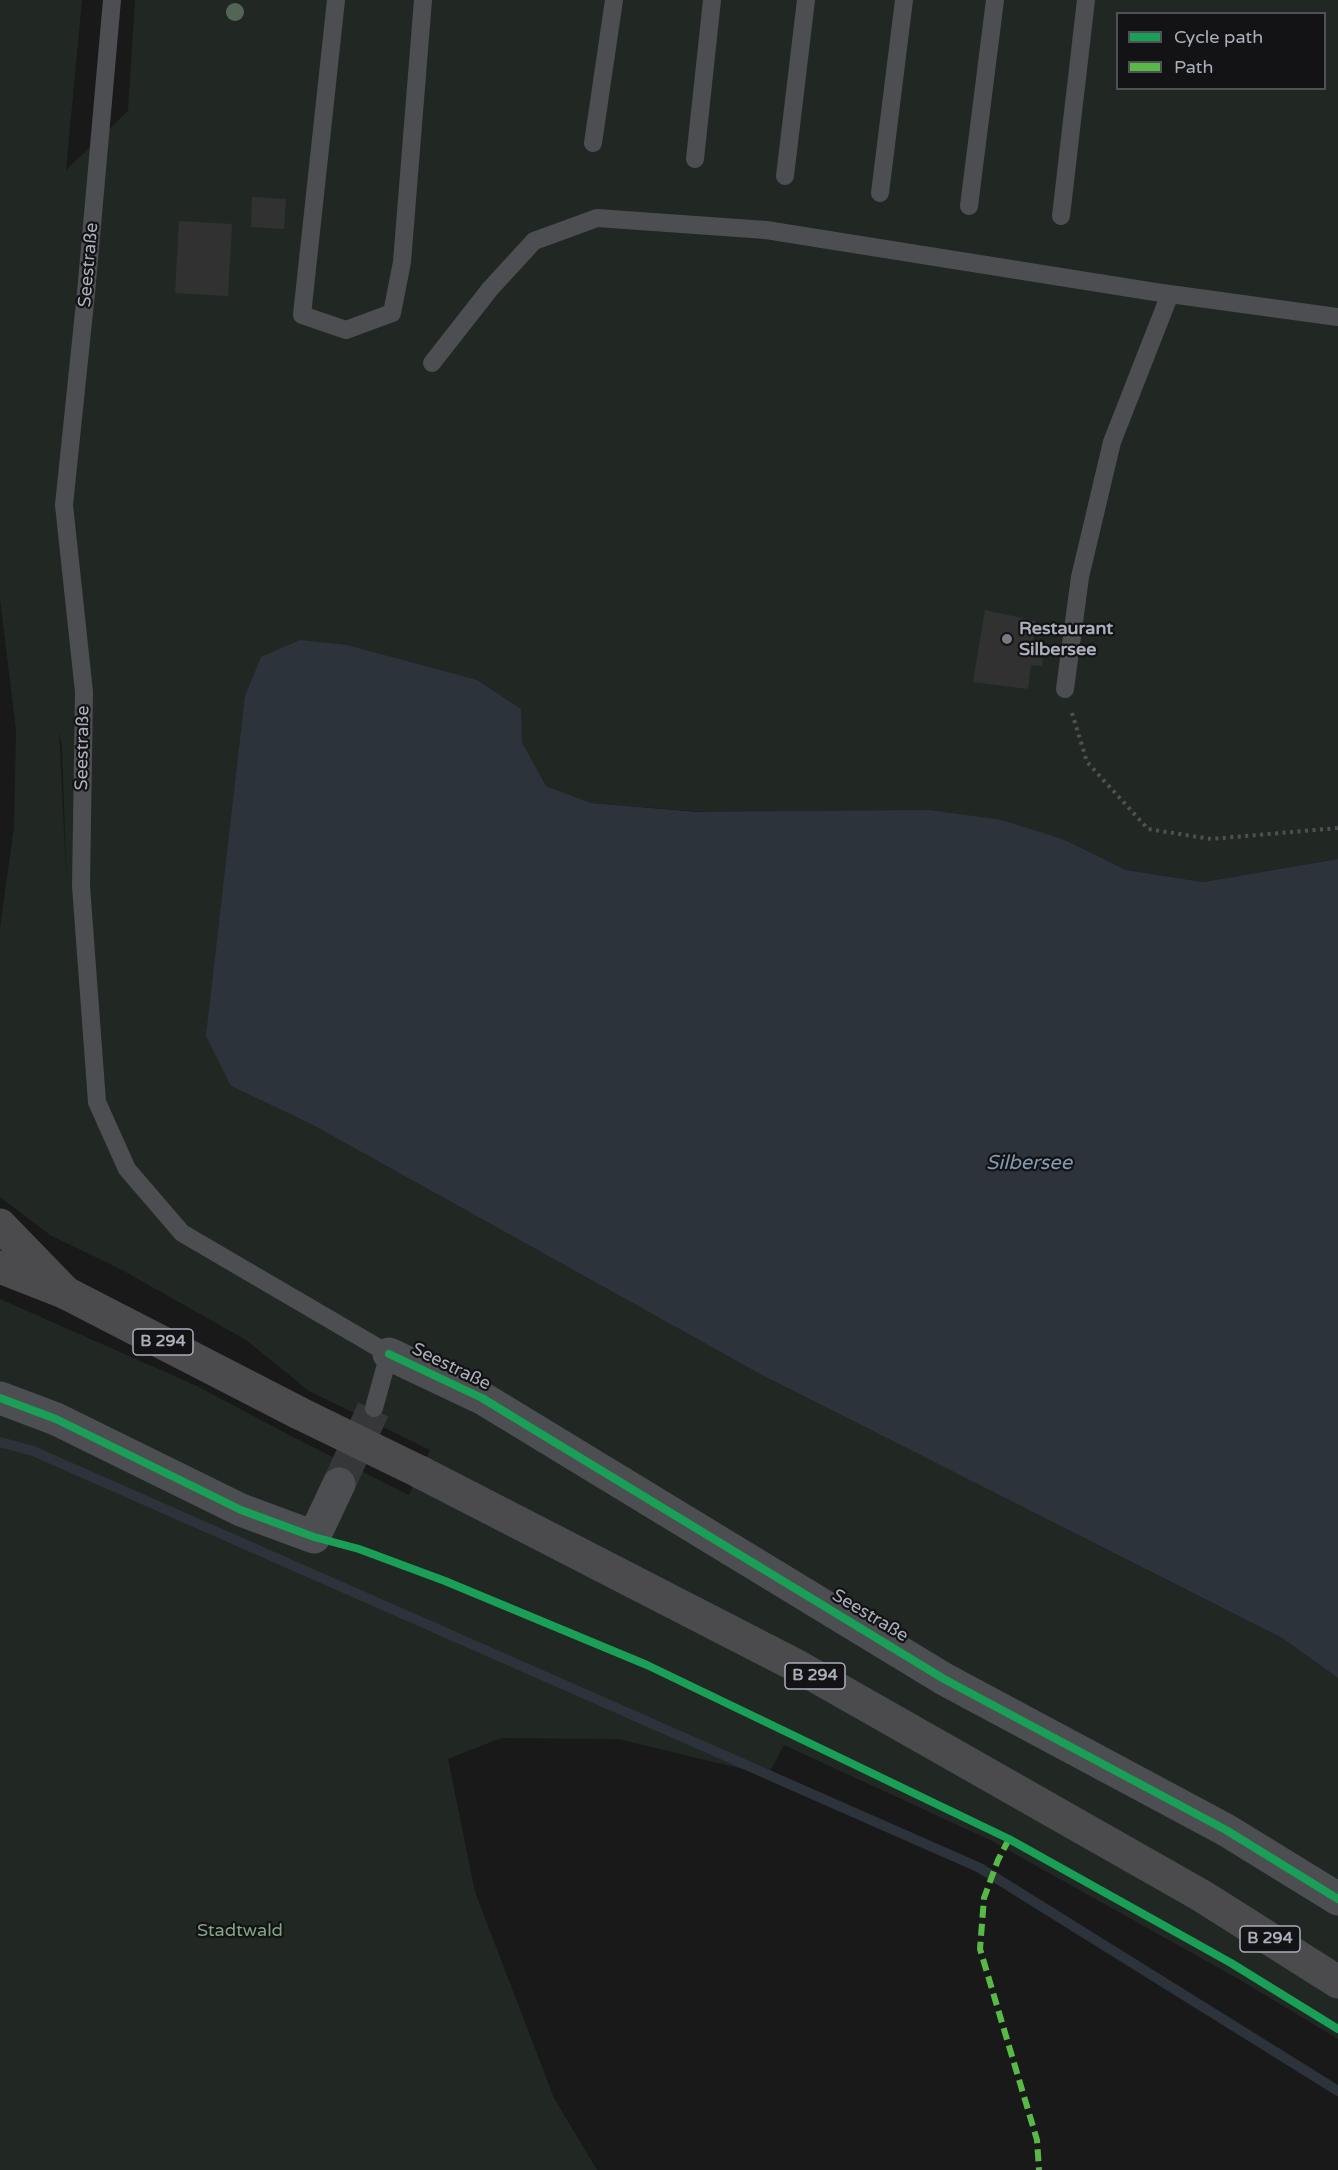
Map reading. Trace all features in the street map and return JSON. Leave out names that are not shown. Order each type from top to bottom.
[{"type":"main road","points":[[0,1225],[66,1293]]},
{"type":"main road","name":"B 294","points":[[0,1267],[66,1293],[799,1667],[1202,1896],[1338,1982]]},
{"type":"street","name":"Seestraße","points":[[389,1354],[482,1398],[944,1679],[1226,1830],[1338,1899]]},
{"type":"street","points":[[0,1398],[56,1419],[241,1510],[314,1537],[339,1484]]},
{"type":"lane","name":"Seestraße","points":[[112,0],[86,293],[64,505],[84,692],[81,885],[97,1102],[127,1169],[182,1233],[389,1354],[374,1407]]},
{"type":"lane","points":[[336,0],[303,315],[346,330],[392,313],[402,261],[423,0]]},
{"type":"lane","points":[[593,143],[614,0]]},
{"type":"lane","points":[[695,159],[712,0]]},
{"type":"lane","points":[[785,176],[806,0]]},
{"type":"lane","points":[[880,193],[904,0]]},
{"type":"lane","points":[[969,206],[996,0]]},
{"type":"lane","points":[[1061,216],[1086,0]]},
{"type":"lane","points":[[432,363],[490,289],[534,241],[597,218],[766,230],[1170,294],[1338,316]]},
{"type":"lane","points":[[1065,689],[1080,577],[1112,442],[1170,294]]},
{"type":"path","points":[[1065,689],[1088,762],[1148,829],[1211,839],[1338,828]]},
{"type":"green space","name":"Stadtwald","points":[[0,0],[82,0],[66,170],[128,111],[135,0],[1338,0],[1338,859],[1203,882],[1126,870],[1065,840],[591,803],[546,786],[522,742],[520,709],[477,680],[454,675],[231,1086],[313,1125],[760,1374],[1282,1638],[1338,1678],[1338,2039],[1235,1977],[990,1840],[784,1745],[768,1775],[618,1739],[501,1738],[448,1759],[475,1892],[554,2098],[597,2170],[0,2170],[0,1299],[197,1386],[409,1495],[430,1450],[309,1391],[246,1340],[122,1270],[50,1235],[0,1197],[0,928],[14,827],[16,730],[0,599]],"holes":[[[59,731],[62,748],[67,891]]]},
{"type":"water","name":"Silbersee","points":[[300,640],[347,645],[477,680],[521,709],[522,742],[546,786],[591,803],[699,812],[929,810],[1002,820],[1065,840],[1126,870],[1203,882],[1338,859],[1338,1678],[1282,1638],[760,1374],[313,1125],[231,1086],[206,1036],[245,696],[261,657]]},
{"type":"building","points":[[252,197],[286,199],[284,229],[251,227]]},
{"type":"building","points":[[179,221],[232,224],[228,296],[175,293]]},
{"type":"building","name":"Restaurant Silbersee","points":[[985,610],[1036,621],[1031,657],[1043,658],[1042,666],[1031,665],[1028,689],[973,682]]},
{"type":"waterway","points":[[0,1442],[33,1451],[980,1868],[1338,2091]]},
{"type":"tunnel","points":[[339,1484],[374,1408]]},
{"type":"marked path","points":[[1009,1839],[998,1860],[984,1898],[980,1949],[1037,2140],[1039,2170]]},
{"type":"cycle path","points":[[389,1354],[482,1398],[944,1679],[1226,1830],[1338,1899]]},
{"type":"cycle path","points":[[0,1398],[56,1419],[241,1510],[314,1537],[359,1549],[445,1581],[647,1665],[1009,1839],[1231,1963],[1338,2029]]},
{"type":"place","name":"Restaurant Silbersee","points":[[1007,639]]}]
